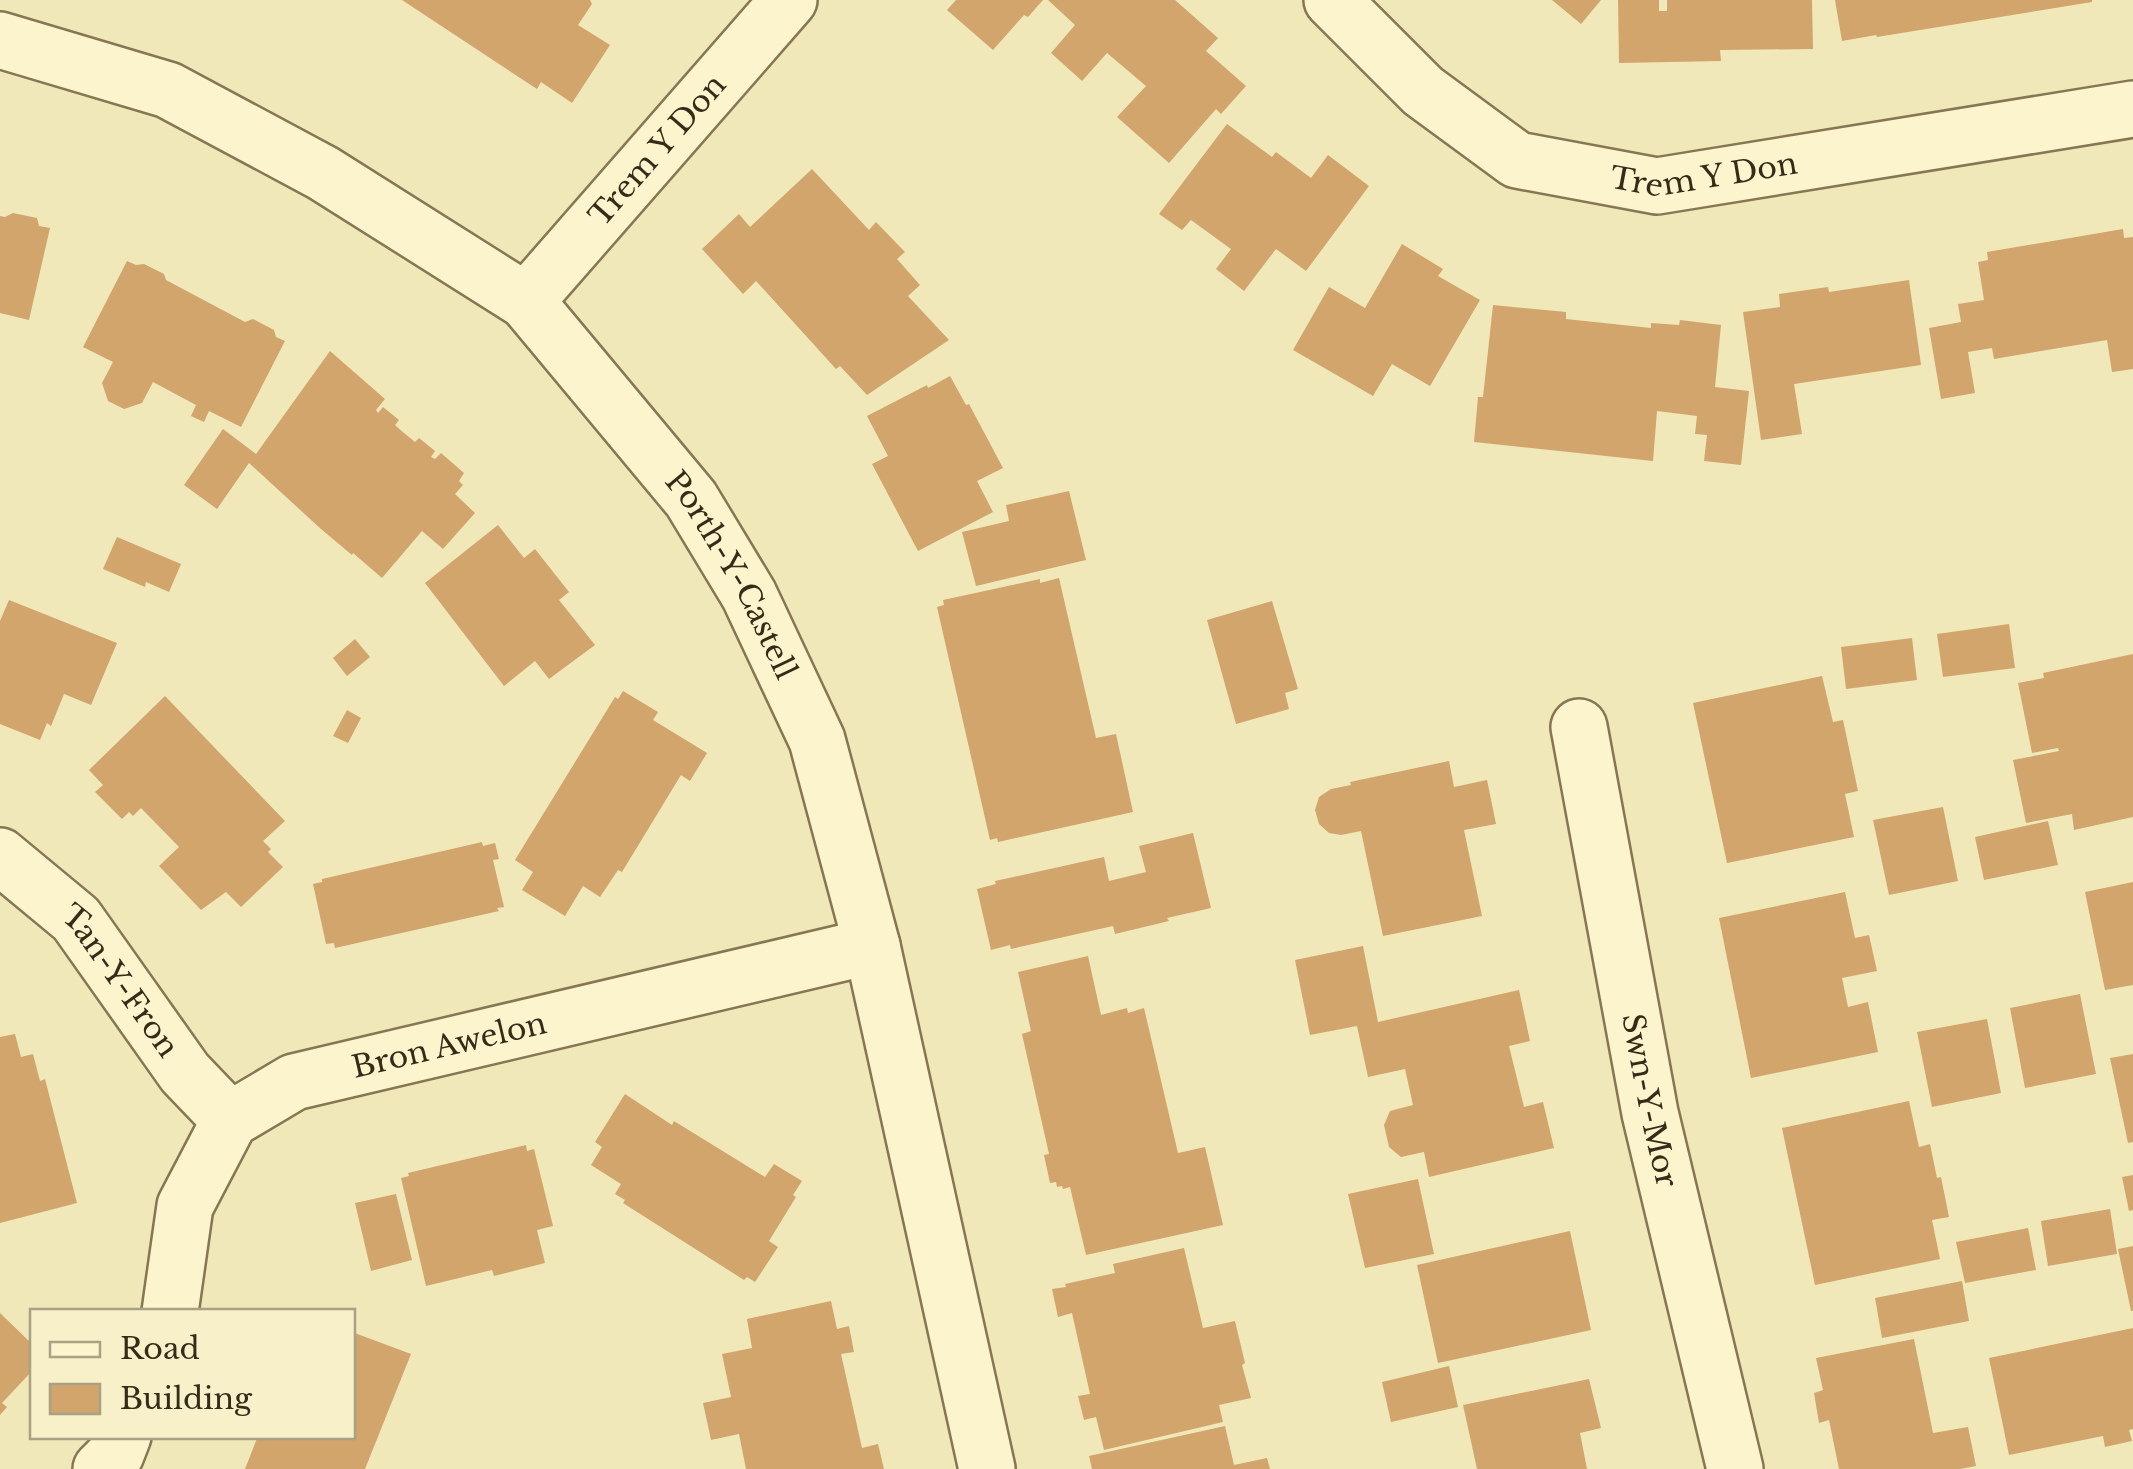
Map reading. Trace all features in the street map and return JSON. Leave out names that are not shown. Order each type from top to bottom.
[{"type":"street","name":"Trem Y Don","points":[[526,301],[789,0]]},
{"type":"street","name":"Trem Y Don","points":[[1332,0],[1424,91],[1517,160],[1657,186],[2133,109]]},
{"type":"street","name":"Porth-Y-Castell","points":[[0,40],[168,90],[324,173],[526,301],[691,499],[748,595],[816,740],[872,946],[987,1469]]},
{"type":"street","name":"Swn-Y-Mor","points":[[1579,727],[1650,1113],[1735,1469]]},
{"type":"street","name":"Tan-Y-Fron","points":[[0,856],[76,919],[185,1073],[230,1120]]},
{"type":"street","name":"Bron Awelon","points":[[230,1120],[294,1082],[872,946]]},
{"type":"street","points":[[170,1309],[184,1206],[230,1120]]},
{"type":"street","points":[[101,1469],[116,1454],[123,1439]]},
{"type":"building","points":[[402,0],[590,0],[592,4],[578,25],[610,45],[572,103],[541,82],[537,89]]},
{"type":"building","points":[[956,0],[1043,0],[993,50],[947,10]]},
{"type":"building","points":[[1048,0],[1175,0],[1218,38],[1206,51],[1246,86],[1221,114],[1216,109],[1169,163],[1117,117],[1146,86],[1107,53],[1082,81],[1051,53],[1075,25]]},
{"type":"building","points":[[1552,0],[1601,0],[1581,24]]},
{"type":"building","points":[[1618,0],[1659,0],[1659,11],[1667,11],[1667,0],[1812,0],[1813,49],[1720,50],[1721,61],[1619,63]]},
{"type":"building","points":[[1835,0],[2092,0],[2092,2],[1842,41]]},
{"type":"building","points":[[1227,124],[1272,157],[1276,152],[1311,178],[1328,155],[1369,186],[1306,271],[1276,249],[1244,291],[1216,269],[1231,249],[1191,220],[1182,230],[1159,214]]},
{"type":"building","points":[[812,169],[869,230],[876,222],[905,252],[897,259],[920,285],[908,296],[949,340],[867,395],[840,366],[836,369],[756,281],[743,294],[702,249],[739,214],[750,227]]},
{"type":"building","points":[[13,213],[37,218],[39,226],[50,228],[29,320],[0,313],[0,216]]},
{"type":"building","points":[[2123,229],[2124,238],[2133,237],[2133,369],[2112,372],[2107,340],[1994,359],[1992,348],[1968,352],[1975,393],[1941,399],[1929,328],[1961,322],[1958,304],[1984,300],[1978,262],[1988,260],[1987,252]]},
{"type":"building","points":[[1402,244],[1443,269],[1438,276],[1480,300],[1430,386],[1392,364],[1373,396],[1293,350],[1329,287],[1365,308]]},
{"type":"building","points":[[127,261],[164,274],[166,280],[245,322],[253,319],[285,341],[241,427],[209,411],[204,422],[191,416],[196,405],[153,382],[142,403],[124,409],[108,401],[102,383],[113,362],[83,347]]},
{"type":"building","points":[[1909,280],[1921,365],[1794,384],[1802,434],[1761,440],[1743,312],[1780,307],[1779,294],[1828,287],[1829,292]]},
{"type":"building","points":[[1493,305],[1566,312],[1566,319],[1651,328],[1651,323],[1679,325],[1680,320],[1721,325],[1715,387],[1749,391],[1741,465],[1704,461],[1707,435],[1695,434],[1697,416],[1657,411],[1653,461],[1474,442]]},
{"type":"building","points":[[330,351],[385,399],[376,410],[378,413],[383,407],[399,420],[395,425],[404,433],[415,442],[419,438],[435,451],[431,457],[435,459],[441,453],[464,473],[459,481],[463,485],[455,494],[475,513],[443,549],[422,531],[382,578],[249,463],[217,509],[184,485],[223,429],[256,454]]},
{"type":"building","points":[[950,376],[1003,468],[977,481],[993,512],[918,551],[872,464],[888,456],[867,416]]},
{"type":"building","points":[[1069,491],[1086,560],[976,586],[962,532],[1009,521],[1006,505]]},
{"type":"building","points":[[498,525],[524,558],[535,549],[569,592],[559,600],[595,645],[549,679],[535,661],[504,686],[425,583]]},
{"type":"building","points":[[117,537],[181,564],[169,592],[146,582],[145,587],[103,569]]},
{"type":"building","points":[[1059,578],[1096,738],[1116,734],[1133,812],[998,842],[997,838],[990,840],[937,607],[944,605],[943,600]]},
{"type":"building","points":[[9,600],[117,643],[91,705],[64,694],[51,726],[47,723],[40,740],[0,724],[0,621]]},
{"type":"building","points":[[1272,601],[1298,689],[1285,693],[1289,709],[1236,724],[1207,620]]},
{"type":"building","points":[[2009,624],[2015,668],[1943,677],[1937,634]]},
{"type":"building","points":[[1912,638],[1917,680],[1846,689],[1841,647]]},
{"type":"building","points":[[355,639],[370,657],[347,676],[333,658]]},
{"type":"building","points":[[2133,654],[2133,817],[2074,830],[2072,814],[2026,823],[2013,760],[2059,751],[2058,748],[2032,753],[2018,683],[2044,678],[2043,673]]},
{"type":"building","points":[[1822,676],[1833,722],[1843,720],[1858,791],[1845,794],[1854,837],[1727,863],[1693,703]]},
{"type":"building","points":[[623,691],[658,712],[653,720],[707,753],[690,781],[681,775],[622,872],[618,870],[600,897],[583,886],[565,916],[522,890],[533,872],[515,860],[615,697],[618,699]]},
{"type":"building","points":[[165,696],[285,821],[263,841],[283,867],[241,907],[226,892],[201,910],[159,866],[179,847],[141,808],[122,819],[95,792],[103,785],[89,770]]},
{"type":"building","points":[[347,710],[361,718],[348,743],[333,736]]},
{"type":"building","points":[[1449,761],[1454,787],[1487,780],[1496,824],[1464,830],[1482,916],[1383,936],[1361,831],[1329,833],[1319,824],[1315,810],[1319,797],[1331,789],[1351,785],[1350,782]]},
{"type":"building","points":[[1943,807],[1958,881],[1889,895],[1873,820]]},
{"type":"building","points":[[2048,821],[2058,865],[1984,880],[1975,837]]},
{"type":"building","points":[[1193,833],[1211,908],[1115,934],[1113,926],[991,950],[977,889],[996,884],[995,881],[1104,857],[1109,881],[1146,872],[1139,846]]},
{"type":"building","points":[[482,842],[483,846],[495,843],[499,859],[493,860],[504,907],[497,908],[499,911],[335,948],[334,943],[326,944],[313,884]]},
{"type":"building","points":[[2133,882],[2133,985],[2105,990],[2085,892]]},
{"type":"building","points":[[1845,892],[1855,938],[1869,935],[1877,971],[1842,978],[1848,1007],[1868,1002],[1878,1052],[1751,1078],[1719,918]]},
{"type":"building","points":[[1363,946],[1378,1022],[1519,990],[1530,1041],[1509,1046],[1524,1107],[1543,1102],[1554,1148],[1429,1177],[1424,1152],[1401,1157],[1389,1147],[1384,1125],[1390,1111],[1413,1105],[1405,1069],[1368,1077],[1357,1026],[1310,1035],[1295,960]]},
{"type":"building","points":[[1088,956],[1101,1015],[1144,1008],[1178,1153],[1205,1147],[1223,1225],[1086,1255],[1070,1187],[1063,1189],[1056,1182],[1050,1183],[1044,1155],[1049,1154],[1022,1034],[1031,1031],[1018,972]]},
{"type":"building","points":[[2080,994],[2096,1074],[2025,1088],[2010,1008]]},
{"type":"building","points":[[1987,1019],[2001,1093],[1932,1107],[1917,1032]]},
{"type":"building","points":[[15,1034],[21,1057],[33,1054],[40,1081],[45,1079],[77,1203],[0,1223],[0,1037]]},
{"type":"building","points":[[2133,1054],[2133,1142],[2128,1143],[2110,1058]]},
{"type":"building","points":[[625,1094],[765,1177],[774,1164],[802,1181],[769,1241],[778,1247],[755,1282],[747,1277],[744,1280],[623,1203],[625,1200],[615,1194],[621,1184],[591,1165],[602,1147],[595,1142]]},
{"type":"building","points":[[1909,1101],[1919,1147],[1930,1144],[1949,1217],[1932,1220],[1940,1259],[1815,1285],[1782,1128]]},
{"type":"building","points":[[526,1145],[527,1151],[534,1149],[553,1226],[537,1230],[545,1263],[494,1276],[492,1270],[426,1286],[401,1178],[409,1176],[408,1173]]},
{"type":"building","points":[[2133,1175],[2133,1210],[2129,1211],[2122,1177]]},
{"type":"building","points":[[1418,1179],[1434,1254],[1365,1268],[1348,1194]]},
{"type":"building","points":[[396,1194],[412,1260],[371,1271],[355,1203]]},
{"type":"building","points":[[2110,1209],[2117,1254],[2048,1266],[2041,1221]]},
{"type":"building","points":[[2028,1228],[2036,1270],[1965,1283],[1956,1242]]},
{"type":"building","points":[[1570,1231],[1591,1330],[1438,1363],[1417,1265]]},
{"type":"building","points":[[2133,1246],[2133,1311],[2131,1311],[2118,1249]]},
{"type":"building","points":[[1184,1248],[1203,1328],[1235,1321],[1251,1398],[1219,1405],[1223,1422],[1104,1450],[1096,1417],[1084,1420],[1078,1396],[1090,1394],[1072,1313],[1058,1317],[1052,1289],[1115,1273],[1113,1264]]},
{"type":"building","points":[[1962,1281],[1969,1321],[1882,1338],[1875,1298]]},
{"type":"building","points":[[831,1301],[837,1329],[849,1326],[854,1352],[841,1354],[862,1448],[878,1444],[884,1469],[746,1469],[739,1434],[711,1440],[703,1403],[731,1397],[722,1354],[752,1348],[747,1319]]},
{"type":"building","points":[[0,1313],[30,1342],[30,1373],[2,1403],[7,1407],[0,1415]]},
{"type":"building","points":[[2133,1328],[2133,1429],[2129,1430],[2132,1441],[2105,1447],[2103,1436],[2009,1455],[1989,1358]]},
{"type":"building","points":[[355,1333],[411,1354],[365,1469],[245,1469],[257,1439],[355,1439]]},
{"type":"building","points":[[1914,1339],[1933,1433],[1968,1427],[1976,1466],[1839,1469],[1829,1420],[1819,1423],[1814,1393],[1823,1390],[1816,1358]]},
{"type":"building","points":[[1449,1366],[1458,1407],[1391,1422],[1382,1382]]},
{"type":"building","points":[[1589,1379],[1601,1428],[1580,1433],[1587,1469],[1477,1469],[1463,1405]]},
{"type":"building","points":[[1225,1426],[1234,1465],[1267,1458],[1270,1469],[1092,1469],[1089,1456]]}]
